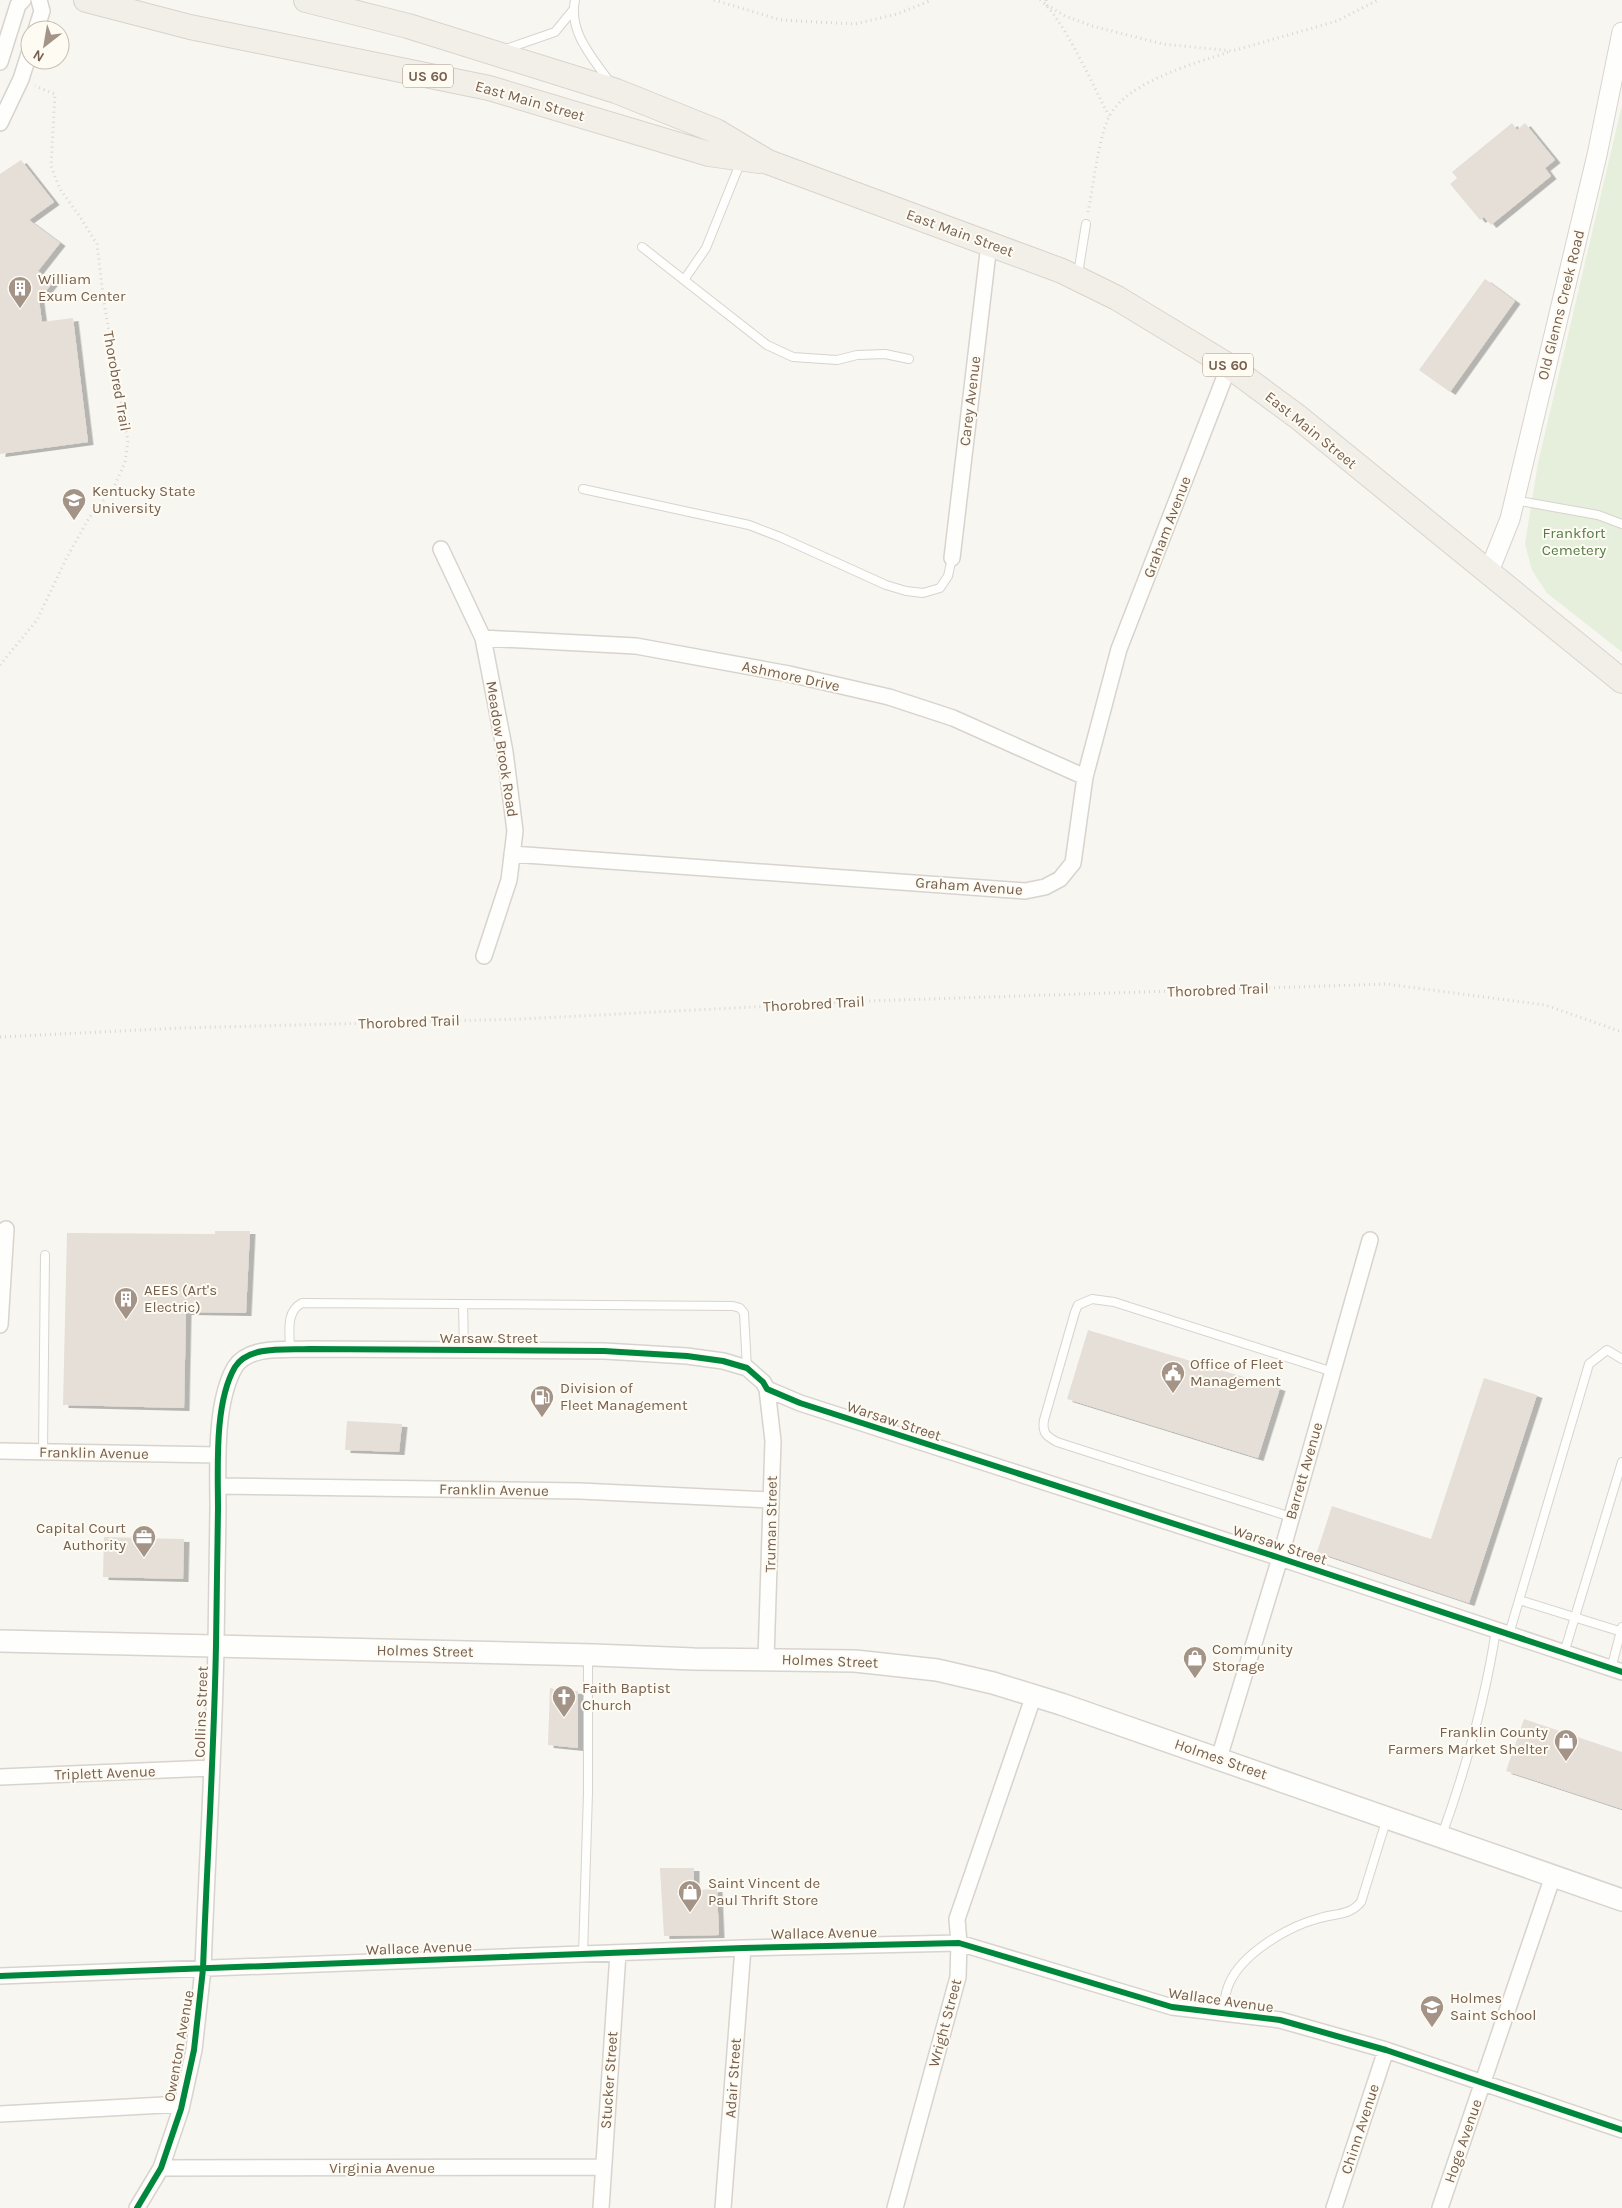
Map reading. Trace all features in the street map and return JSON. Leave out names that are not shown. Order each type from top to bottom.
[{"type":"main road","name":"East Main Street","points":[[86,0],[190,27],[490,88],[709,154],[768,162]]},
{"type":"main road","name":"East Main Street","points":[[306,0],[408,26],[616,91],[716,131],[768,162],[989,244],[1077,279],[1116,298],[1229,366],[1298,417],[1488,574],[1622,681]]},
{"type":"main road","name":"Holmes Street","points":[[0,1641],[588,1654],[694,1659],[855,1661],[922,1667],[993,1683],[1034,1695],[1388,1816],[1622,1900]]},
{"type":"street","points":[[0,62],[18,5],[23,0]]},
{"type":"street","points":[[39,0],[42,11],[39,20]]},
{"type":"street","name":"Old Glenns Creek Road","points":[[1488,574],[1510,520],[1597,155],[1622,32]]},
{"type":"street","points":[[0,123],[24,70]]},
{"type":"street","name":"Carey Avenue","points":[[952,558],[989,244]]},
{"type":"street","name":"Graham Avenue","points":[[512,854],[1025,891],[1045,887],[1060,879],[1073,863],[1085,777],[1119,649],[1229,366]]},
{"type":"street","name":"Meadow Brook Road","points":[[441,549],[483,638],[505,752],[515,830],[509,880],[484,956]]},
{"type":"street","name":"Ashmore Drive","points":[[483,638],[636,646],[789,674],[889,697],[953,718],[1085,777]]},
{"type":"street","points":[[0,1325],[6,1228]]},
{"type":"street","name":"Barrett Avenue","points":[[1219,1758],[1280,1558],[1370,1240]]},
{"type":"street","name":"Warsaw Street","points":[[218,1455],[223,1402],[236,1366],[249,1356],[265,1351],[604,1351],[687,1356],[723,1361],[747,1368],[763,1382],[767,1390],[800,1403],[1280,1558],[1617,1670]]},
{"type":"street","name":"Truman Street","points":[[766,1659],[773,1441],[767,1390]]},
{"type":"street","name":"Franklin Avenue","points":[[0,1451],[218,1455]]},
{"type":"street","name":"Collins Street","points":[[203,1969],[216,1646],[218,1455]]},
{"type":"street","name":"Franklin Avenue","points":[[218,1486],[580,1491],[771,1500]]},
{"type":"street","name":"Wright Street","points":[[895,2208],[958,1977],[959,1943],[957,1919],[1034,1695]]},
{"type":"street","name":"Triplett Avenue","points":[[0,1777],[211,1768]]},
{"type":"street","name":"Hoge Avenue","points":[[1440,2208],[1554,1876]]},
{"type":"street","name":"Wallace Avenue","points":[[0,1976],[743,1948],[959,1943],[1172,2008],[1280,2020],[1386,2050],[1622,2130]]},
{"type":"street","name":"Adair Street","points":[[723,2208],[743,1948]]},
{"type":"street","name":"Stucker Street","points":[[601,2208],[618,1953]]},
{"type":"street","name":"Owenton Avenue","points":[[137,2208],[161,2168],[182,2104],[194,2050],[203,1969]]},
{"type":"street","name":"Chinn Avenue","points":[[1334,2208],[1386,2050]]},
{"type":"street","points":[[0,2114],[182,2104]]},
{"type":"street","name":"Virginia Avenue","points":[[161,2168],[604,2167]]},
{"type":"lane","points":[[575,0],[573,10],[580,40],[616,91]]},
{"type":"lane","points":[[496,53],[555,32],[573,10]]},
{"type":"lane","points":[[684,280],[706,248],[741,159]]},
{"type":"lane","points":[[1077,279],[1086,224]]},
{"type":"lane","points":[[642,247],[767,345],[793,357],[837,360],[857,355],[885,354],[909,359]]},
{"type":"lane","points":[[584,489],[749,525],[886,585],[906,591],[923,592],[940,588],[948,576],[952,558]]},
{"type":"lane","points":[[1514,500],[1598,515],[1622,524]]},
{"type":"lane","points":[[43,1452],[45,1255]]},
{"type":"lane","points":[[1291,1517],[1057,1442],[1046,1436],[1043,1430],[1044,1420],[1075,1312],[1078,1305],[1092,1299],[1114,1302],[1333,1372]]},
{"type":"lane","points":[[290,1350],[290,1314],[295,1307],[302,1303],[733,1306],[740,1308],[744,1313],[747,1368]]},
{"type":"lane","points":[[463,1304],[464,1350]]},
{"type":"lane","points":[[1442,1835],[1461,1783],[1502,1632],[1519,1600],[1589,1364],[1607,1350],[1622,1359]]},
{"type":"lane","points":[[1564,1653],[1622,1462]]},
{"type":"lane","points":[[1519,1600],[1622,1630],[1617,1670]]},
{"type":"lane","points":[[583,1954],[588,1793],[588,1654]]},
{"type":"lane","points":[[1222,2013],[1229,1983],[1250,1954],[1305,1922],[1325,1916],[1342,1915],[1354,1910],[1358,1906],[1364,1893],[1388,1816]]},
{"type":"path","points":[[714,0],[781,20],[855,24],[897,14],[932,0]]},
{"type":"path","points":[[1040,0],[1064,16],[1092,26],[1163,44],[1232,52]]},
{"type":"path","points":[[1046,0],[1109,116]]},
{"type":"path","points":[[1086,224],[1109,116],[1119,103],[1143,86],[1199,62],[1337,20],[1378,0]]},
{"type":"green space","name":"Frankfort Cemetery","points":[[1622,105],[1622,652],[1547,593],[1532,570],[1525,544],[1538,463]]},
{"type":"building","points":[[1512,123],[1517,130],[1525,123],[1555,160],[1545,168],[1551,176],[1491,225],[1484,217],[1480,220],[1450,184],[1457,178],[1452,172]]},
{"type":"building","name":"William Exum Center","points":[[21,160],[54,202],[29,220],[60,243],[38,271],[53,282],[39,300],[42,322],[73,318],[88,442],[0,454],[0,174]]},
{"type":"building","points":[[1485,279],[1515,301],[1450,392],[1419,370]]},
{"type":"building","name":"AEES (Art's Electric)","points":[[215,1231],[250,1231],[246,1313],[186,1312],[184,1408],[63,1405],[67,1233],[215,1234]]},
{"type":"building","name":"Office of Fleet Management","points":[[1088,1330],[1280,1388],[1258,1458],[1067,1399]]},
{"type":"building","points":[[1484,1378],[1537,1395],[1469,1603],[1317,1552],[1332,1506],[1431,1539]]},
{"type":"building","points":[[347,1421],[402,1424],[399,1452],[345,1450]]},
{"type":"building","name":"Capital Court Authority","points":[[104,1537],[184,1539],[183,1579],[103,1577]]},
{"type":"building","name":"Faith Baptist Church","points":[[550,1688],[578,1691],[578,1748],[548,1745]]},
{"type":"building","name":"Franklin County Farmers Market Shelter","points":[[1524,1719],[1622,1752],[1622,1809],[1506,1771]]},
{"type":"building","name":"Saint Vincent de Paul Thrift Store","points":[[660,1868],[694,1868],[694,1890],[717,1889],[719,1935],[664,1936]]},
{"type":"cycle path","points":[[137,2208],[161,2168],[181,2109],[194,2050],[203,1969],[214,1726],[220,1417],[228,1382],[235,1367],[249,1355],[269,1350],[291,1349],[604,1351],[687,1356],[723,1361],[747,1368],[763,1382],[767,1389],[800,1403],[1280,1558],[1622,1672]]},
{"type":"cycle path","points":[[0,1976],[743,1948],[959,1943],[1172,2007],[1280,2020],[1386,2050],[1622,2130]]},
{"type":"place","name":"William Exum Center","points":[[20,309]]},
{"type":"place","name":"Kentucky State University","points":[[74,521]]},
{"type":"place","name":"AEES (Art's Electric)","points":[[126,1320]]},
{"type":"place","name":"Office of Fleet Management","points":[[1173,1394]]},
{"type":"place","name":"Division of Fleet Management","points":[[542,1418]]},
{"type":"place","name":"Capital Court Authority","points":[[144,1558]]},
{"type":"place","name":"Community Storage","points":[[1195,1679]]},
{"type":"place","name":"Faith Baptist Church","points":[[564,1718]]},
{"type":"place","name":"Franklin County Farmers Market Shelter","points":[[1566,1762]]},
{"type":"place","name":"Saint Vincent de Paul Thrift Store","points":[[690,1913]]},
{"type":"place","name":"Holmes Saint School","points":[[1432,2028]]}]
